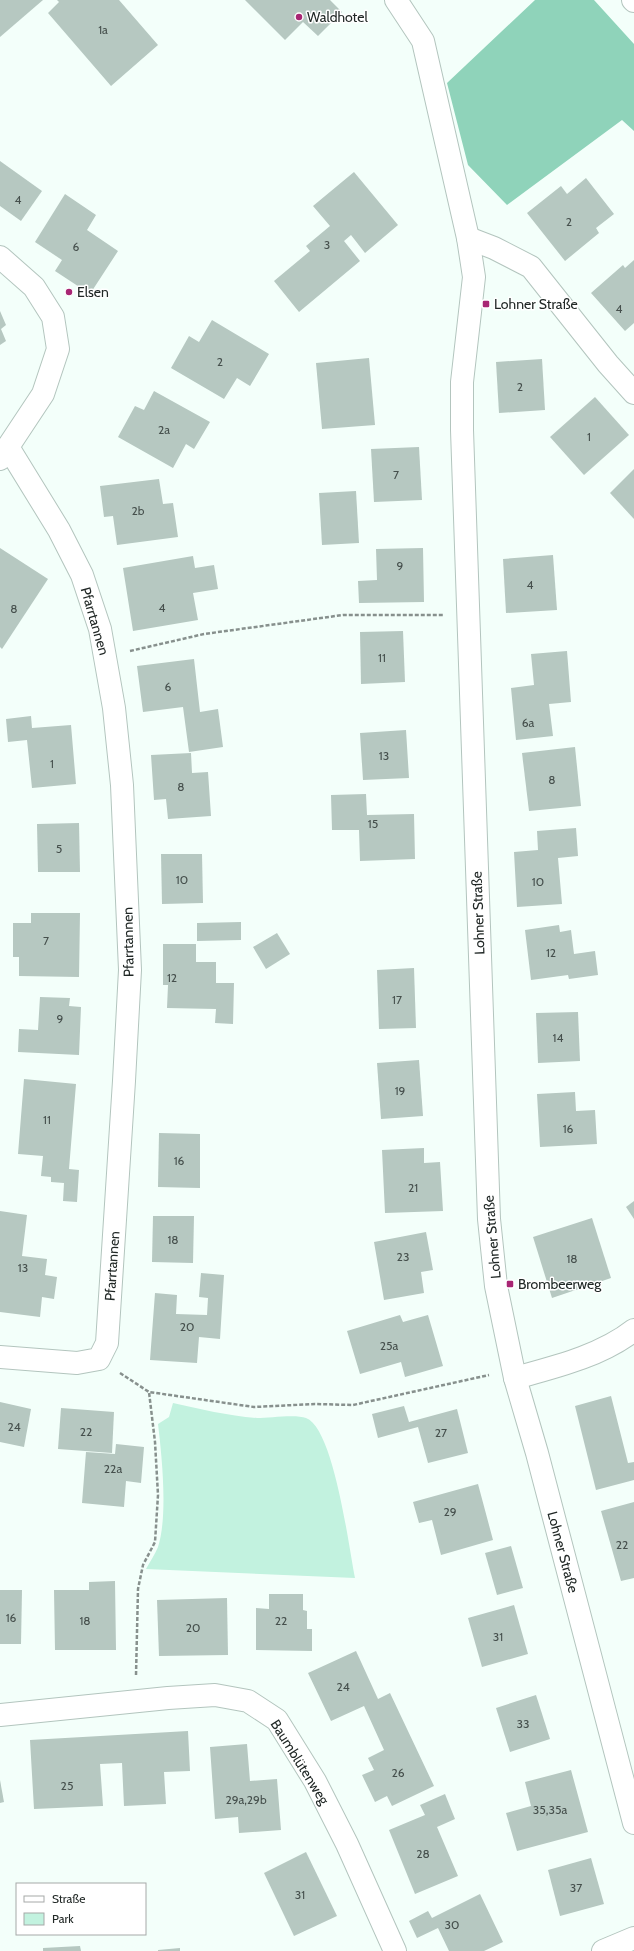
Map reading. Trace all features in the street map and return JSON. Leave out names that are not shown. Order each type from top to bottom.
[{"type":"street","name":"Lohner Straße","points":[[396,0],[423,41],[468,238],[474,277],[462,382],[468,615],[488,1219],[496,1286],[514,1375],[537,1453],[634,1823]]},
{"type":"street","points":[[468,238],[494,248],[531,267],[608,364],[634,393]]},
{"type":"street","points":[[0,257],[34,287],[53,317],[58,349],[43,394],[4,453]]},
{"type":"street","name":"Pfarrtannen","points":[[4,453],[58,530],[82,575],[100,629],[114,708],[122,785],[130,970],[107,1343],[100,1359]]},
{"type":"street","points":[[514,1375],[566,1364],[622,1340],[634,1330]]},
{"type":"street","points":[[0,1357],[77,1363],[100,1359]]},
{"type":"street","name":"Baumblütenweg","points":[[0,1715],[136,1701],[215,1695],[248,1701],[277,1720],[315,1781],[347,1844],[395,1951]]},
{"type":"street","points":[[603,1951],[634,1938]]},
{"type":"path","points":[[105,656],[204,634],[343,615],[468,615]]},
{"type":"path","points":[[100,1359],[149,1392],[254,1407],[315,1404],[352,1406],[514,1375]]},
{"type":"path","points":[[136,1701],[138,1589],[143,1565],[155,1542],[158,1495],[156,1442],[149,1392]]},
{"type":"green space","points":[[535,0],[594,0],[634,44],[634,131],[622,120],[507,205],[468,165],[447,83]]},
{"type":"green space","points":[[173,1403],[246,1417],[302,1417],[306,1418],[316,1427],[325,1443],[339,1491],[355,1578],[146,1569],[158,1547],[163,1519],[163,1486],[158,1424],[169,1417]]},
{"type":"building","points":[[0,0],[43,0],[0,37]]},
{"type":"building","points":[[57,0],[119,0],[158,45],[111,86],[48,13],[59,2]]},
{"type":"building","name":"Waldhotel","points":[[245,0],[330,0],[342,12],[318,36],[303,22],[285,40]]},
{"type":"building","points":[[0,161],[42,191],[21,221],[0,206]]},
{"type":"building","points":[[354,172],[398,225],[365,253],[351,235],[344,241],[360,261],[299,312],[274,281],[310,251],[306,246],[330,226],[313,206]]},
{"type":"building","points":[[586,178],[614,214],[596,228],[599,233],[565,261],[527,213],[561,186],[567,194]]},
{"type":"building","points":[[65,194],[96,215],[87,230],[118,251],[90,294],[55,271],[62,260],[35,242]]},
{"type":"building","points":[[634,260],[634,323],[625,331],[591,293],[623,265],[625,268]]},
{"type":"building","points":[[0,311],[6,325],[1,329],[6,341],[0,345]]},
{"type":"building","points":[[212,320],[269,354],[250,386],[237,378],[224,399],[171,368],[189,336],[199,342]]},
{"type":"building","points":[[369,358],[375,425],[322,429],[316,363]]},
{"type":"building","points":[[542,359],[545,410],[499,413],[496,362]]},
{"type":"building","points":[[154,391],[210,422],[194,449],[186,444],[173,468],[118,437],[135,406],[144,410]]},
{"type":"building","points":[[595,397],[629,435],[584,475],[550,437]]},
{"type":"building","points":[[419,447],[422,500],[374,502],[371,449]]},
{"type":"building","points":[[634,469],[634,519],[610,493]]},
{"type":"building","points":[[159,479],[163,504],[173,503],[178,537],[117,545],[113,516],[104,517],[100,486]]},
{"type":"building","points":[[356,491],[359,543],[322,545],[319,493]]},
{"type":"building","points":[[0,548],[48,579],[2,649],[0,647]]},
{"type":"building","points":[[423,548],[424,602],[359,603],[358,581],[377,580],[376,549]]},
{"type":"building","points":[[553,555],[557,610],[506,613],[503,559]]},
{"type":"building","points":[[193,556],[195,568],[214,565],[218,589],[193,593],[198,620],[133,631],[123,568]]},
{"type":"building","points":[[403,631],[405,682],[361,684],[360,632]]},
{"type":"building","points":[[567,651],[571,702],[549,704],[553,736],[516,740],[511,688],[534,685],[531,654]]},
{"type":"building","points":[[194,659],[200,712],[218,709],[223,747],[189,752],[183,707],[143,712],[137,666]]},
{"type":"building","points":[[31,716],[32,728],[71,725],[76,784],[32,788],[27,740],[8,742],[6,719]]},
{"type":"building","points":[[406,730],[409,778],[363,780],[360,733]]},
{"type":"building","points":[[575,747],[581,806],[529,811],[522,753]]},
{"type":"building","points":[[191,753],[192,773],[208,772],[211,816],[168,819],[166,799],[154,800],[151,755]]},
{"type":"building","points":[[366,794],[367,815],[414,814],[415,859],[360,861],[359,830],[332,830],[331,795]]},
{"type":"building","points":[[79,823],[80,872],[38,872],[37,824]]},
{"type":"building","points":[[576,828],[578,856],[558,858],[562,904],[517,907],[514,852],[538,850],[537,831]]},
{"type":"building","points":[[161,854],[202,854],[203,903],[162,904]]},
{"type":"building","points":[[31,913],[80,913],[79,977],[19,976],[19,957],[13,957],[13,923],[31,923]]},
{"type":"building","points":[[241,922],[241,940],[197,941],[197,923]]},
{"type":"building","points":[[559,925],[560,932],[571,930],[574,954],[595,951],[598,975],[569,979],[568,975],[531,980],[525,930]]},
{"type":"building","points":[[277,933],[290,954],[266,969],[253,947]]},
{"type":"building","points":[[163,944],[196,944],[196,962],[216,962],[216,983],[234,983],[233,1024],[215,1023],[216,1009],[167,1008],[168,985],[163,985]]},
{"type":"building","points":[[414,968],[416,1028],[379,1029],[377,970]]},
{"type":"building","points":[[40,997],[70,998],[69,1006],[81,1007],[79,1055],[18,1052],[19,1029],[38,1030]]},
{"type":"building","points":[[578,1012],[580,1061],[538,1063],[536,1013]]},
{"type":"building","points":[[419,1060],[423,1116],[381,1119],[377,1063]]},
{"type":"building","points":[[24,1079],[76,1084],[69,1169],[79,1170],[77,1202],[63,1201],[64,1183],[51,1182],[51,1177],[41,1176],[43,1156],[18,1154]]},
{"type":"building","points":[[575,1092],[576,1111],[595,1110],[597,1144],[540,1147],[537,1094]]},
{"type":"building","points":[[159,1133],[200,1134],[200,1188],[158,1187]]},
{"type":"building","points":[[424,1148],[424,1163],[440,1162],[443,1211],[385,1213],[382,1150]]},
{"type":"building","points":[[634,1201],[634,1219],[626,1207]]},
{"type":"building","points":[[0,1211],[27,1215],[22,1256],[47,1259],[45,1275],[57,1277],[54,1299],[42,1297],[40,1317],[0,1312]]},
{"type":"building","points":[[153,1216],[194,1216],[193,1263],[152,1262]]},
{"type":"building","points":[[592,1218],[611,1278],[552,1298],[533,1237]]},
{"type":"building","points":[[426,1232],[433,1270],[421,1272],[424,1293],[384,1300],[374,1242]]},
{"type":"building","points":[[201,1273],[224,1275],[220,1339],[199,1337],[197,1363],[150,1360],[155,1293],[177,1295],[176,1314],[207,1315],[208,1298],[199,1297]]},
{"type":"building","points":[[400,1315],[403,1322],[428,1315],[443,1366],[405,1377],[401,1362],[360,1374],[347,1331]]},
{"type":"building","points":[[611,1396],[628,1463],[634,1462],[634,1480],[596,1490],[575,1406]]},
{"type":"building","points":[[0,1402],[31,1409],[24,1447],[0,1442]]},
{"type":"building","points":[[404,1406],[409,1422],[457,1409],[468,1453],[428,1463],[418,1427],[378,1438],[372,1414]]},
{"type":"building","points":[[61,1408],[114,1412],[112,1453],[58,1449]]},
{"type":"building","points":[[116,1444],[144,1447],[141,1483],[126,1481],[124,1507],[82,1503],[86,1452],[115,1454]]},
{"type":"building","points":[[478,1484],[493,1540],[441,1555],[432,1520],[419,1523],[413,1502]]},
{"type":"building","points":[[634,1502],[634,1578],[621,1581],[601,1511]]},
{"type":"building","points":[[511,1546],[523,1588],[497,1595],[485,1553]]},
{"type":"building","points":[[115,1581],[116,1650],[55,1650],[54,1590],[89,1590],[89,1582]]},
{"type":"building","points":[[0,1590],[22,1590],[21,1644],[0,1644]]},
{"type":"building","points":[[269,1594],[303,1594],[303,1610],[307,1611],[307,1629],[312,1629],[312,1651],[256,1650],[256,1608],[269,1609]]},
{"type":"building","points":[[227,1598],[228,1655],[159,1656],[157,1600]]},
{"type":"building","points":[[514,1605],[528,1654],[482,1667],[468,1618]]},
{"type":"building","points":[[356,1651],[378,1699],[390,1693],[434,1786],[392,1806],[387,1796],[375,1802],[362,1775],[374,1770],[368,1758],[384,1750],[364,1706],[331,1721],[308,1673]]},
{"type":"building","points":[[536,1695],[550,1739],[510,1752],[496,1708]]},
{"type":"building","points":[[188,1731],[190,1771],[164,1772],[166,1804],[124,1806],[122,1763],[100,1764],[103,1806],[34,1809],[30,1740]]},
{"type":"building","points":[[247,1744],[250,1781],[277,1779],[281,1830],[239,1833],[238,1817],[215,1819],[210,1747]]},
{"type":"building","points":[[571,1770],[588,1832],[517,1851],[506,1813],[531,1806],[525,1782]]},
{"type":"building","points":[[0,1780],[4,1802],[0,1803]]},
{"type":"building","points":[[445,1794],[455,1819],[437,1827],[458,1876],[415,1894],[389,1830],[425,1815],[420,1805]]},
{"type":"building","points":[[306,1852],[337,1916],[294,1936],[264,1873]]},
{"type":"building","points":[[591,1858],[604,1904],[560,1916],[548,1870]]},
{"type":"building","points":[[480,1894],[503,1942],[484,1951],[449,1951],[438,1928],[417,1938],[409,1921],[428,1911],[432,1918]]},
{"type":"building","points":[[80,1946],[81,1951],[43,1951],[43,1948]]},
{"type":"building","points":[[180,1948],[180,1951],[158,1951],[158,1950]]},
{"type":"place","name":"Waldhotel","points":[[299,17]]},
{"type":"place","name":"Elsen","points":[[69,292]]},
{"type":"place","name":"Lohner Straße","points":[[486,304]]},
{"type":"place","name":"Brombeerweg","points":[[510,1284]]}]
